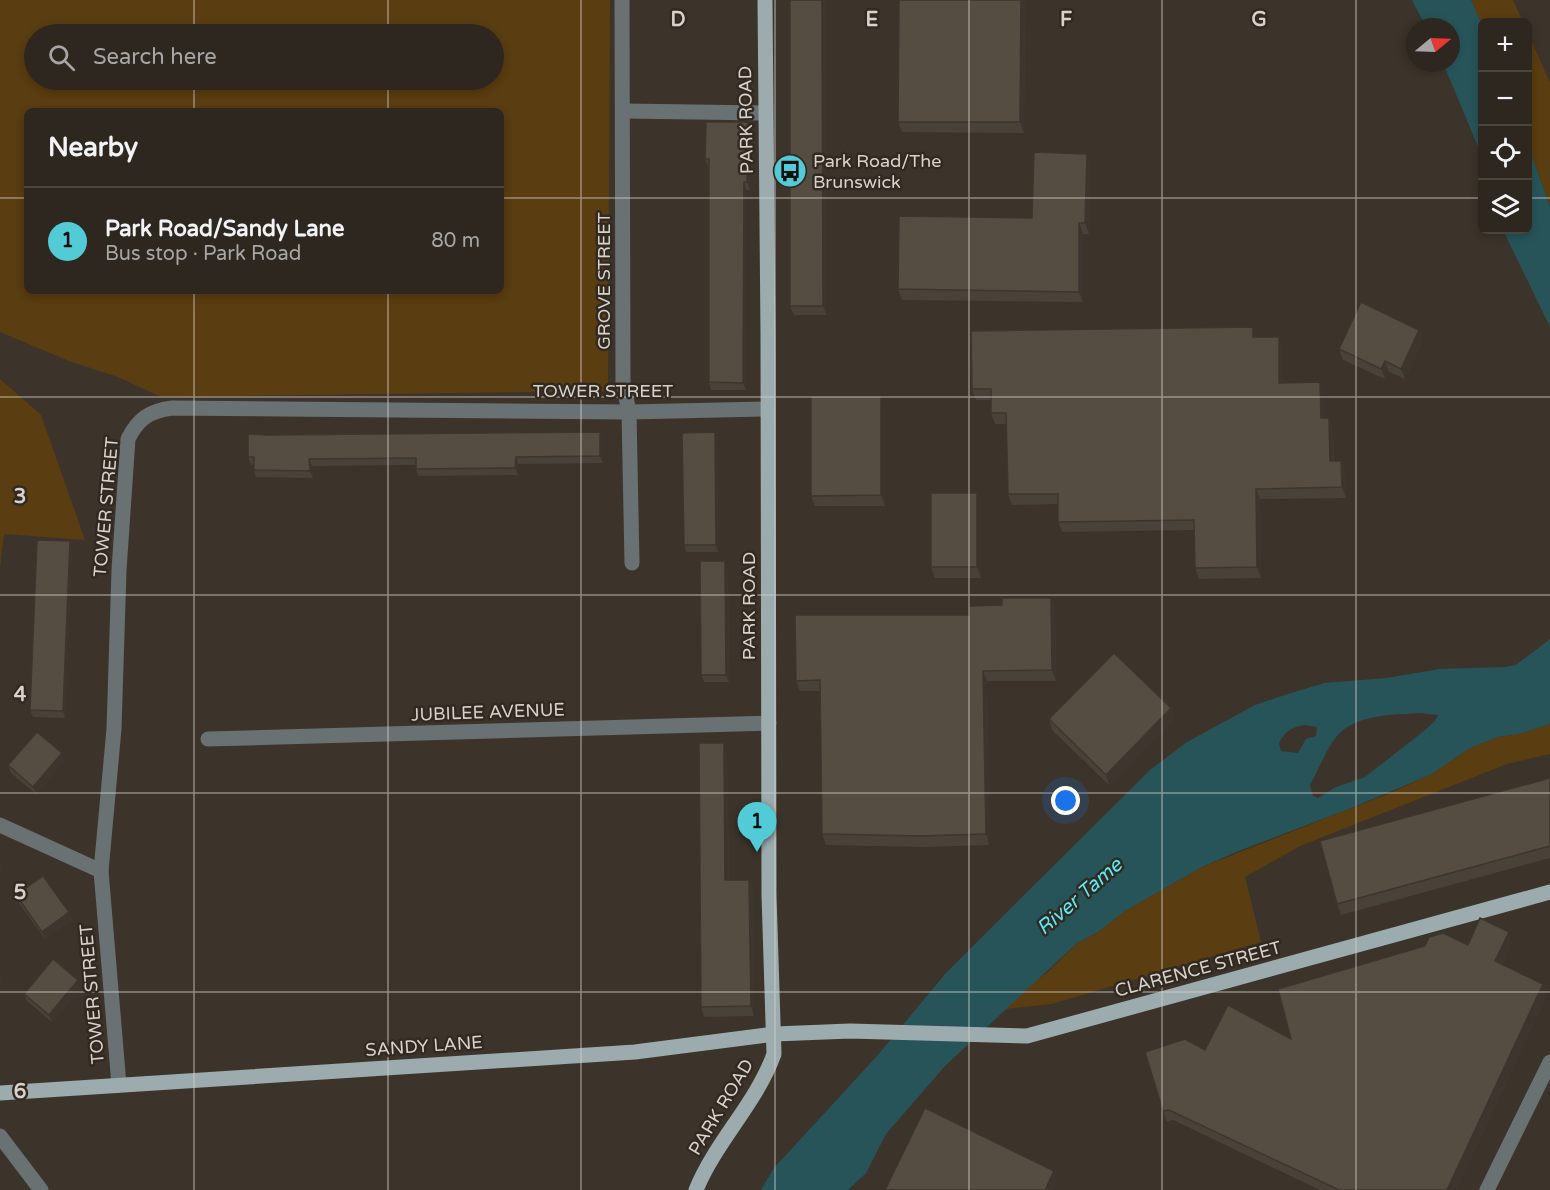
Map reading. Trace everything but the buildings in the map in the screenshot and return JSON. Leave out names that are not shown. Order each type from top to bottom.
[{"type":"main road","name":"PARK ROAD","points":[[696,1190],[721,1143],[748,1106],[768,1072],[774,1054],[770,895],[765,0]]},
{"type":"main road","name":"CLARENCE STREET","points":[[850,1031],[1027,1036],[1550,892]]},
{"type":"main road","name":"SANDY LANE","points":[[0,1093],[635,1052],[775,1034],[850,1031]]},
{"type":"street","name":"GROVE STREET","points":[[622,0],[623,382],[629,412],[632,562]]},
{"type":"street","points":[[624,111],[765,114]]},
{"type":"street","name":"TOWER STREET","points":[[119,1085],[101,871],[114,729],[119,570],[128,439],[139,421],[149,413],[171,408],[629,412],[768,409]]},
{"type":"street","name":"JUBILEE AVENUE","points":[[208,739],[769,723]]},
{"type":"street","points":[[0,825],[101,871]]},
{"type":"street","points":[[1487,1190],[1550,1062]]},
{"type":"street","points":[[0,1136],[41,1190]]},
{"type":"shaded area","points":[[0,0],[610,0],[608,391],[161,397],[118,377],[69,361],[0,332]]},
{"type":"shaded area","points":[[1471,0],[1513,0],[1521,18],[1479,18]]},
{"type":"shaded area","points":[[1532,42],[1550,83],[1550,207],[1532,156]]},
{"type":"shaded area","points":[[0,379],[41,415],[85,540],[4,534],[0,568]]},
{"type":"shaded area","points":[[1550,724],[1550,754],[1507,764],[1300,846],[1245,877],[1261,942],[1052,1004],[1005,1009],[1077,943],[1098,932],[1125,911],[1202,867],[1390,793],[1430,775],[1470,748],[1498,737],[1519,734]]},
{"type":"water","points":[[1412,0],[1471,0],[1479,18],[1478,146],[1447,72],[1460,72],[1460,18],[1421,18]]},
{"type":"water","points":[[1532,156],[1550,207],[1550,327],[1505,234],[1532,234]]},
{"type":"water","name":"River Tame","points":[[1550,639],[1550,724],[1519,734],[1498,737],[1470,748],[1430,775],[1202,867],[1125,911],[1098,932],[1077,943],[945,1066],[886,1134],[866,1173],[848,1190],[761,1190],[774,1168],[877,1056],[946,973],[1150,770],[1187,742],[1255,705],[1324,683],[1387,678],[1439,669],[1516,665]],"holes":[[[1420,713],[1438,715],[1424,731],[1365,777],[1336,787],[1318,798],[1313,796],[1310,785],[1329,747],[1345,729],[1354,723],[1376,717]],[[1305,725],[1317,727],[1316,736],[1306,739],[1298,753],[1281,751],[1279,743],[1284,735],[1293,728]]]},
{"type":"place","name":"Park Road/The Brunswick","points":[[790,171]]},
{"type":"place","name":"Park Road/Sandy Lane","points":[[757,852]]}]
